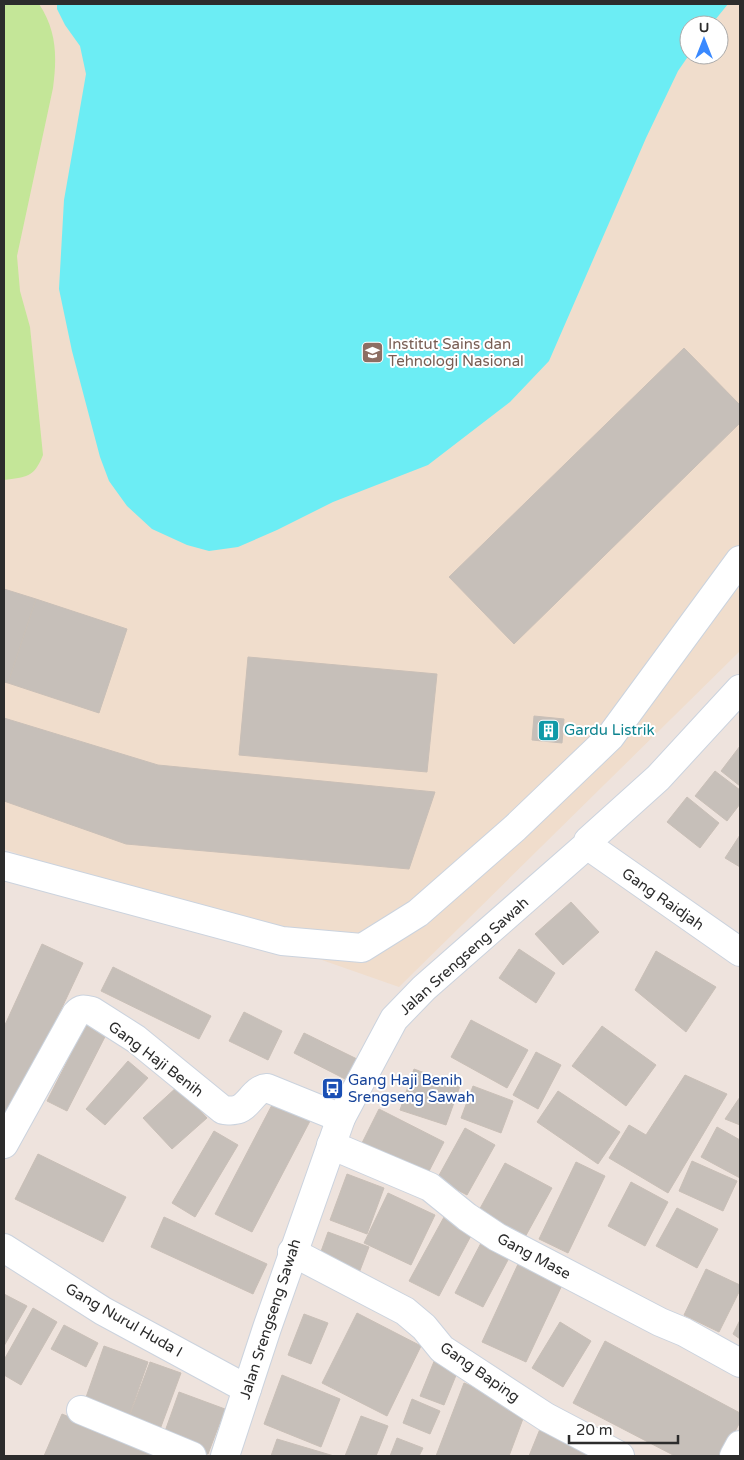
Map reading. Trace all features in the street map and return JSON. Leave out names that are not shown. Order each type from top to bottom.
[{"type":"street","points":[[4,866],[282,941],[362,948],[418,913],[515,828],[610,738],[740,560]]},
{"type":"street","name":"Jalan Srengseng Sawah","points":[[225,1456],[292,1252],[341,1118],[394,1019],[437,977],[587,845],[588,841],[658,778],[740,689]]},
{"type":"street","name":"Gang Raidjah","points":[[587,845],[740,952]]},
{"type":"street","name":"Gang Haji Benih","points":[[4,1144],[76,1014],[84,1009],[92,1011],[136,1040],[223,1110],[235,1110],[243,1107],[259,1089],[267,1088],[341,1118]]},
{"type":"street","name":"Gang Mase","points":[[331,1144],[430,1187],[466,1217],[497,1237],[651,1317],[684,1332],[740,1363]]},
{"type":"street","name":"Gang Nurul Huda I","points":[[4,1248],[102,1312],[247,1389]]},
{"type":"street","name":"Gang Baping","points":[[292,1252],[405,1311],[424,1327],[442,1349],[546,1416],[620,1456]]},
{"type":"street","points":[[81,1410],[192,1456]]},
{"type":"street","points":[[734,1456],[740,1445]]},
{"type":"shaded area","name":"Institut Sains dan Tehnologi Nasional","points":[[4,4],[740,4],[740,651],[399,987],[4,849]]},
{"type":"green space","points":[[4,4],[39,4],[45,14],[52,34],[55,66],[53,88],[17,256],[20,291],[30,327],[43,455],[33,472],[24,477],[4,480]]},
{"type":"water","points":[[57,4],[728,4],[719,15],[679,15],[679,65],[682,65],[646,138],[549,361],[510,402],[428,465],[333,502],[238,547],[209,551],[187,545],[152,529],[127,506],[109,481],[100,457],[72,351],[59,289],[64,200],[86,74],[80,46],[65,25],[57,9]]},
{"type":"building","points":[[684,348],[740,405],[740,423],[514,644],[449,577]]},
{"type":"building","points":[[4,589],[36,599],[8,683],[4,682]]},
{"type":"building","points":[[36,599],[127,629],[99,713],[8,683]]},
{"type":"building","points":[[248,657],[437,674],[427,772],[239,755]]},
{"type":"building","name":"Gardu Listrik","points":[[534,716],[564,719],[562,743],[532,740]]},
{"type":"building","points":[[4,718],[158,765],[435,792],[409,869],[126,844],[4,801]]},
{"type":"building","points":[[740,746],[740,786],[721,771]]},
{"type":"building","points":[[715,771],[740,790],[740,804],[727,821],[695,796]]},
{"type":"building","points":[[687,797],[719,823],[700,848],[667,822]]},
{"type":"building","points":[[740,835],[740,867],[725,858]]},
{"type":"building","points":[[571,902],[599,932],[563,965],[535,934]]},
{"type":"building","points":[[42,944],[83,963],[4,1131],[4,1027]]},
{"type":"building","points":[[519,949],[555,973],[536,1003],[499,978]]},
{"type":"building","points":[[656,951],[716,987],[686,1032],[635,990]]},
{"type":"building","points":[[113,967],[211,1016],[199,1039],[101,991]]},
{"type":"building","points":[[244,1012],[282,1031],[268,1060],[229,1041]]},
{"type":"building","points":[[90,1017],[110,1027],[67,1111],[47,1101]]},
{"type":"building","points":[[471,1020],[528,1050],[507,1088],[451,1057]]},
{"type":"building","points":[[602,1026],[656,1065],[626,1106],[572,1066]]},
{"type":"building","points":[[304,1033],[359,1060],[349,1081],[294,1053]]},
{"type":"building","points":[[536,1052],[561,1065],[538,1109],[513,1095]]},
{"type":"building","points":[[128,1061],[148,1078],[105,1125],[86,1109]]},
{"type":"building","points":[[414,1069],[460,1086],[446,1125],[400,1110]]},
{"type":"building","points":[[685,1075],[727,1094],[668,1193],[609,1158],[629,1125],[646,1135]]},
{"type":"building","points":[[178,1086],[207,1118],[172,1149],[143,1118]]},
{"type":"building","points":[[473,1086],[513,1101],[501,1133],[461,1118]]},
{"type":"building","points":[[558,1091],[620,1132],[598,1164],[537,1122]]},
{"type":"building","points":[[740,1097],[740,1125],[725,1119]]},
{"type":"building","points":[[273,1103],[310,1121],[252,1232],[215,1214]]},
{"type":"building","points":[[379,1109],[444,1142],[426,1177],[361,1145]]},
{"type":"building","points":[[717,1127],[740,1140],[740,1178],[701,1157]]},
{"type":"building","points":[[465,1128],[495,1145],[467,1195],[437,1179]]},
{"type":"building","points":[[214,1131],[238,1145],[195,1217],[172,1203]]},
{"type":"building","points":[[38,1154],[126,1197],[103,1242],[15,1199]]},
{"type":"building","points":[[692,1161],[737,1181],[723,1211],[679,1191]]},
{"type":"building","points":[[576,1162],[605,1176],[568,1253],[539,1239]]},
{"type":"building","points":[[505,1163],[552,1188],[524,1239],[477,1214]]},
{"type":"building","points":[[347,1174],[384,1188],[367,1234],[330,1220]]},
{"type":"building","points":[[631,1182],[668,1202],[645,1246],[608,1226]]},
{"type":"building","points":[[388,1193],[435,1215],[411,1265],[364,1243]]},
{"type":"building","points":[[677,1208],[718,1229],[697,1268],[656,1246]]},
{"type":"building","points":[[164,1217],[267,1264],[253,1294],[151,1247]]},
{"type":"building","points":[[444,1217],[473,1232],[439,1296],[409,1281]]},
{"type":"building","points":[[328,1232],[369,1247],[359,1273],[319,1257]]},
{"type":"building","points":[[481,1243],[509,1258],[483,1307],[455,1293]]},
{"type":"building","points":[[519,1262],[563,1283],[526,1362],[482,1342]]},
{"type":"building","points":[[706,1269],[740,1285],[740,1290],[719,1332],[684,1315]]},
{"type":"building","points":[[4,1294],[27,1306],[4,1346]]},
{"type":"building","points":[[33,1308],[57,1322],[21,1385],[4,1375],[4,1360]]},
{"type":"building","points":[[357,1313],[421,1346],[387,1416],[322,1383]]},
{"type":"building","points":[[304,1314],[328,1323],[311,1364],[288,1355]]},
{"type":"building","points":[[740,1320],[740,1339],[733,1334]]},
{"type":"building","points":[[560,1322],[591,1341],[563,1387],[532,1368]]},
{"type":"building","points":[[64,1325],[98,1343],[86,1367],[51,1349]]},
{"type":"building","points":[[605,1341],[740,1413],[740,1422],[722,1456],[675,1456],[573,1403]]},
{"type":"building","points":[[104,1346],[148,1362],[128,1419],[84,1403]]},
{"type":"building","points":[[435,1359],[459,1368],[444,1405],[420,1396]]},
{"type":"building","points":[[150,1362],[181,1373],[159,1432],[128,1420]]},
{"type":"building","points":[[282,1375],[340,1399],[321,1447],[264,1424]]},
{"type":"building","points":[[464,1383],[527,1408],[509,1456],[436,1456]]},
{"type":"building","points":[[179,1392],[225,1409],[208,1454],[163,1437]]},
{"type":"building","points":[[412,1399],[440,1411],[430,1434],[403,1423]]},
{"type":"building","points":[[62,1414],[158,1454],[157,1456],[44,1456]]},
{"type":"building","points":[[361,1416],[388,1426],[376,1456],[345,1456]]},
{"type":"building","points":[[540,1429],[591,1448],[588,1456],[529,1456]]},
{"type":"building","points":[[397,1438],[423,1448],[419,1456],[390,1456]]},
{"type":"building","points":[[277,1439],[334,1456],[271,1456]]},
{"type":"place","name":"Institut Sains dan Tehnologi Nasional","points":[[372,353]]},
{"type":"place","name":"Gardu Listrik","points":[[548,730]]},
{"type":"place","name":"Gang Haji Benih Srengseng Sawah","points":[[332,1089]]}]
